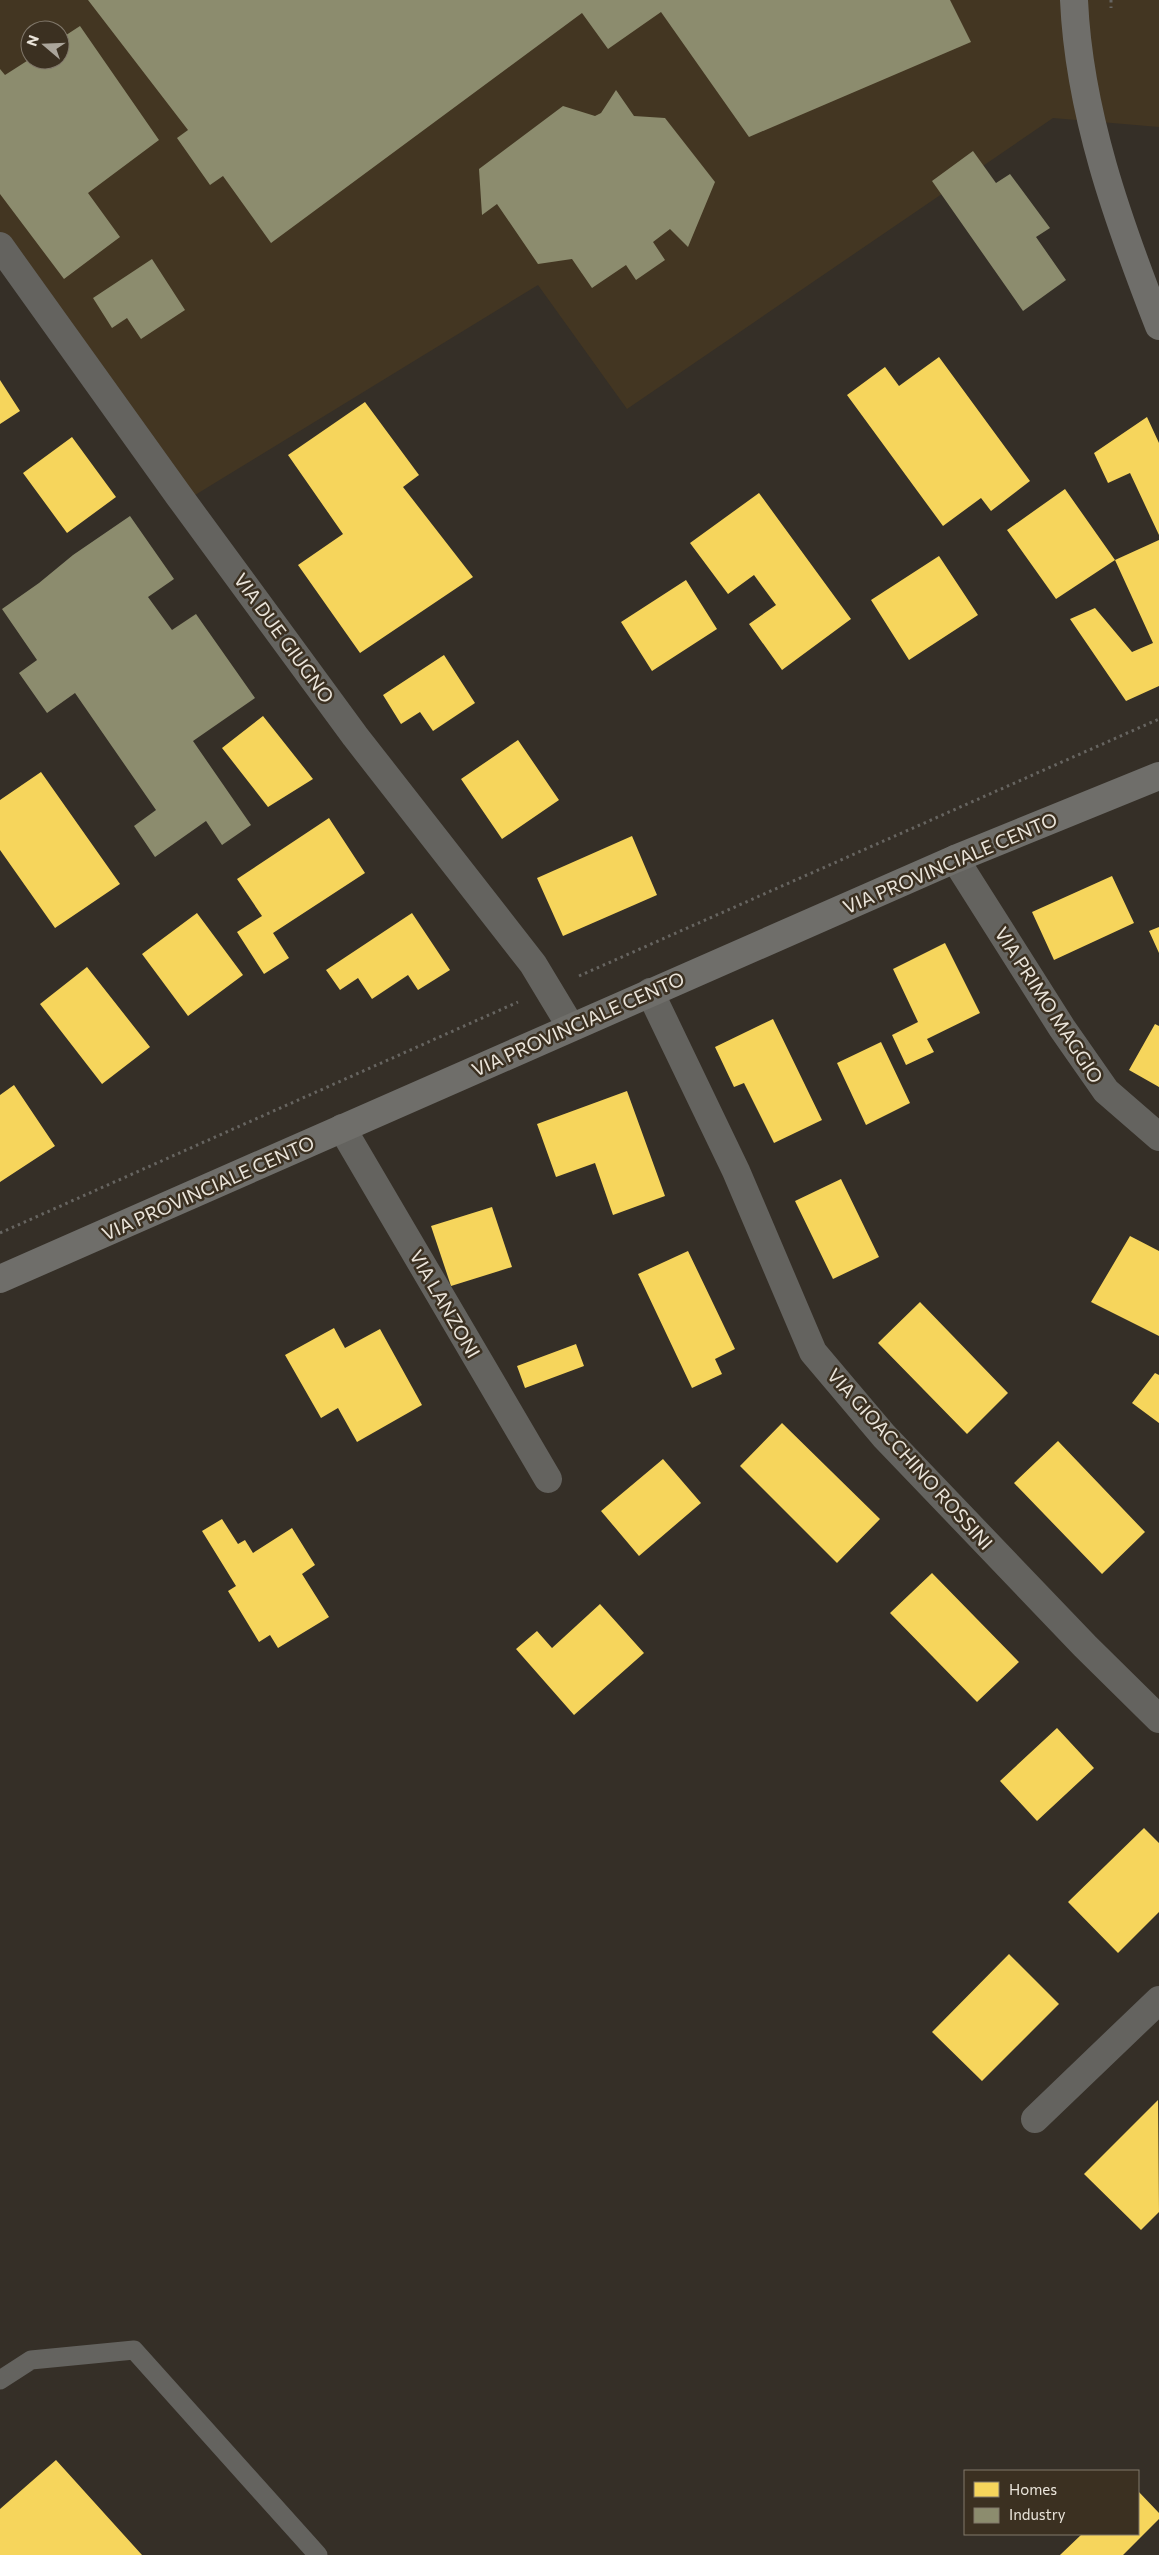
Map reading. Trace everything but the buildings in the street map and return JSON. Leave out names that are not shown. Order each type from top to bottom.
[{"type":"main road","points":[[1074,0],[1085,99],[1124,237],[1159,326]]},
{"type":"main road","name":"VIA PROVINCIALE CENTO","points":[[0,1279],[955,859],[1159,776]]},
{"type":"street","name":"VIA DUE GIUGNO","points":[[0,246],[179,496],[355,736],[532,964],[571,1027]]},
{"type":"street","name":"VIA PRIMO MAGGIO","points":[[955,859],[1062,1028],[1106,1091],[1159,1137]]},
{"type":"street","name":"VIA GIOACCHINO ROSSINI","points":[[650,992],[736,1171],[814,1352],[884,1436],[1085,1646],[1159,1719]]},
{"type":"street","name":"VIA LANZONI","points":[[342,1128],[548,1479]]},
{"type":"street","points":[[1035,2119],[1159,2000]]},
{"type":"lane","points":[[0,2380],[31,2360],[134,2350],[318,2555]]},
{"type":"shaded area","points":[[0,0],[1159,0],[1159,127],[1053,118],[627,409],[538,285],[182,503],[0,236]]}]
